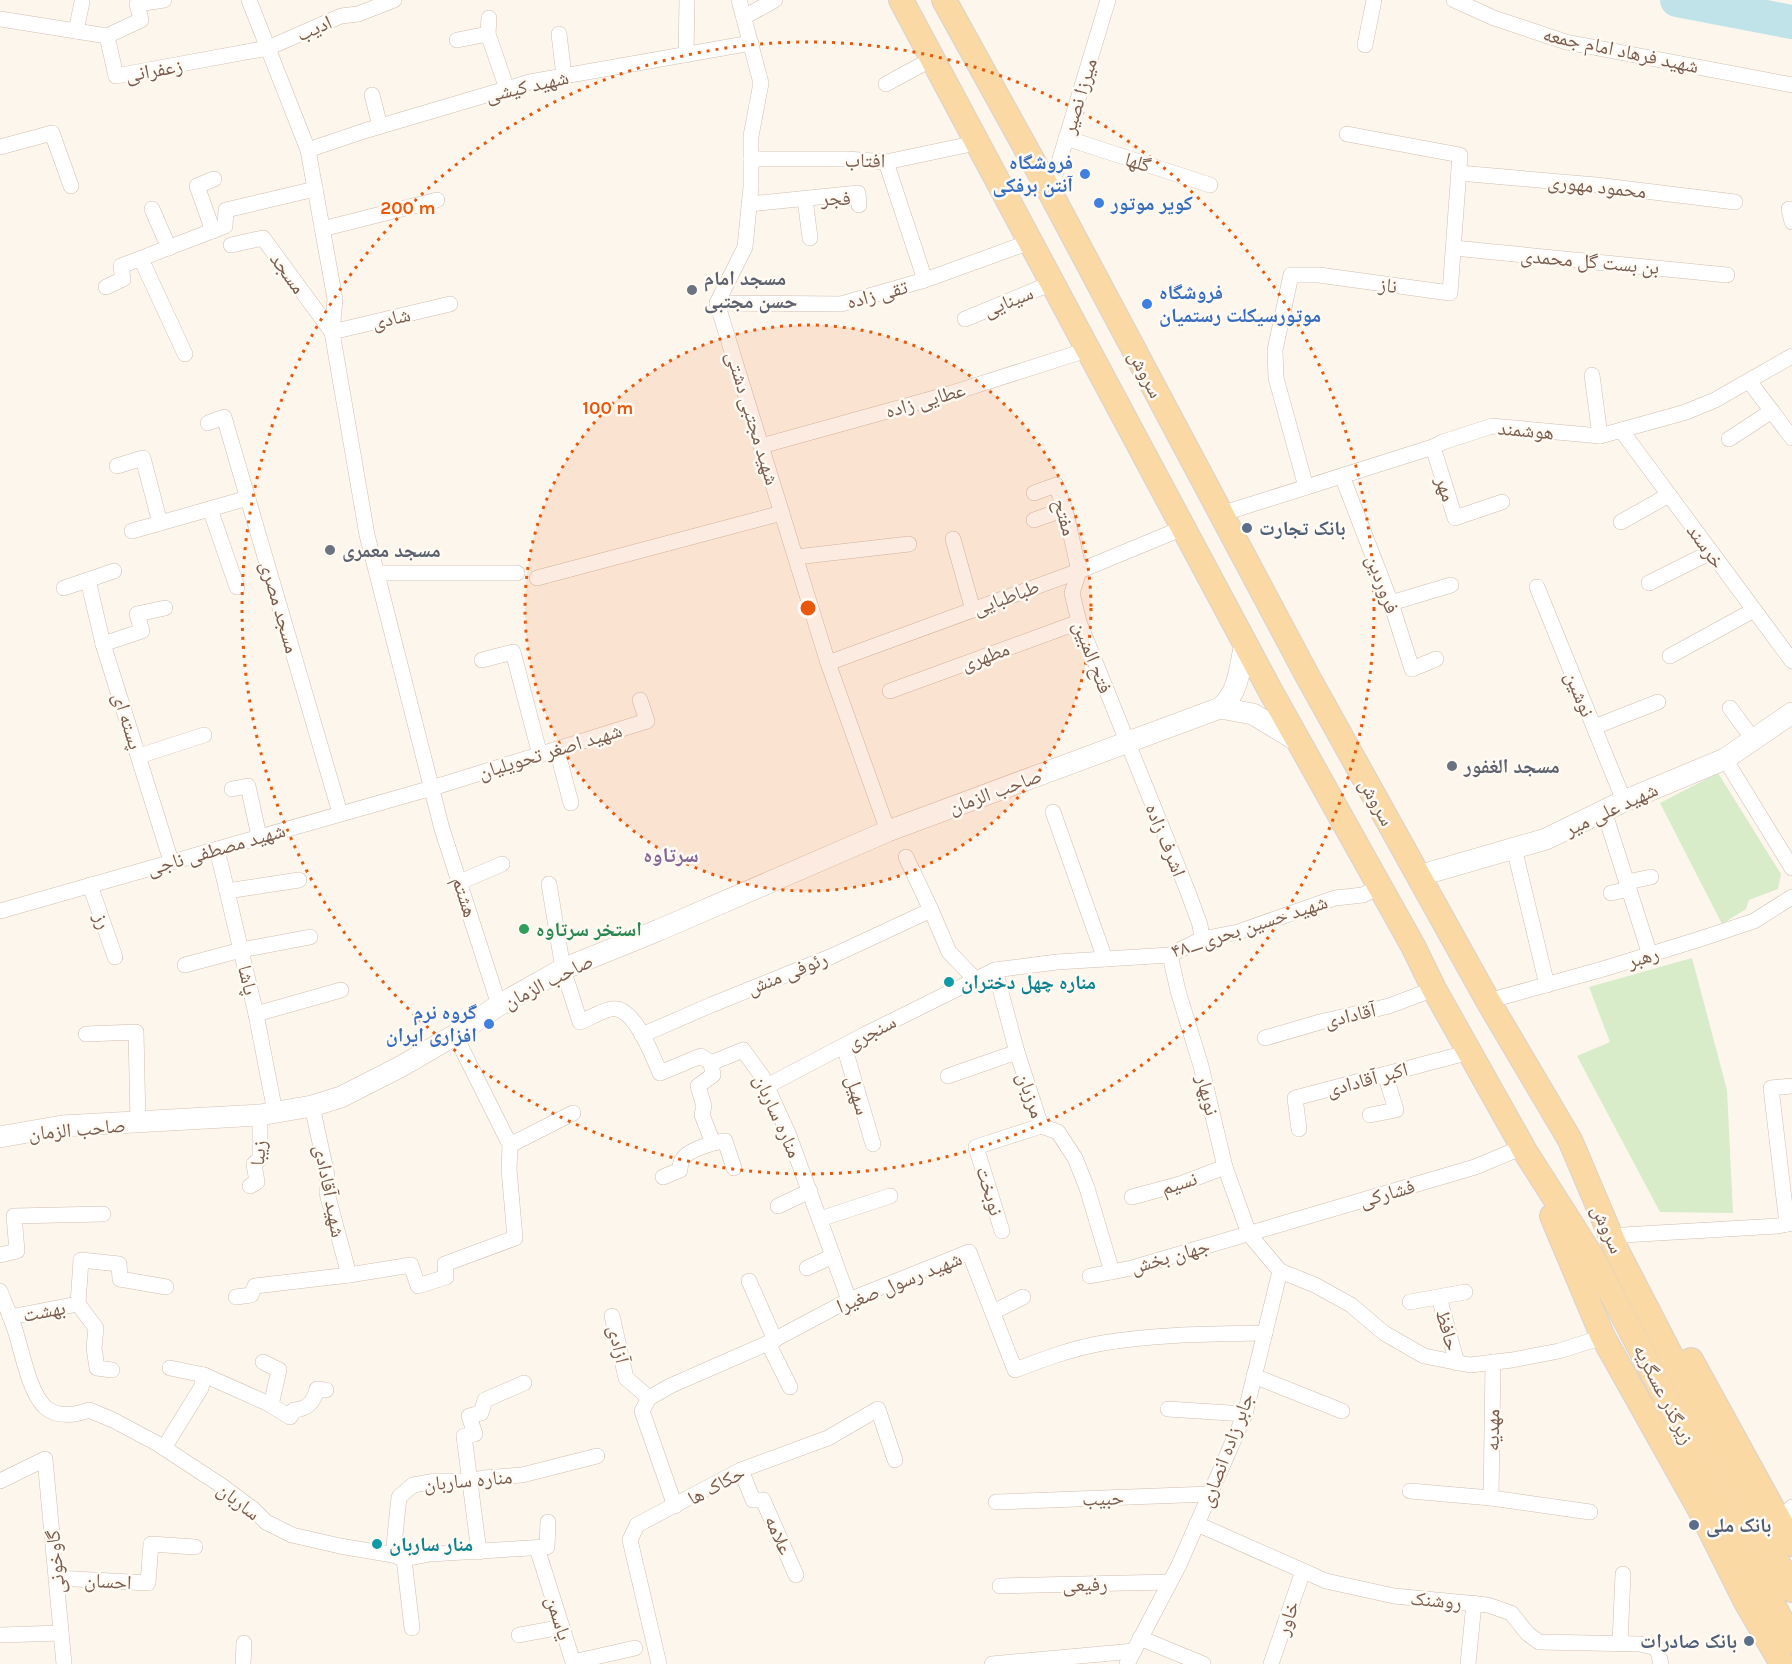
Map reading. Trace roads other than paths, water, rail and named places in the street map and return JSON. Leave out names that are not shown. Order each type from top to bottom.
[{"type":"main road","name":"سروش","points":[[899,0],[1245,643],[1434,989],[1525,1150]]},
{"type":"main road","name":"سروش","points":[[948,6],[1050,192],[1308,677],[1488,1001],[1570,1140],[1618,1254],[1792,1590]]},
{"type":"main road","points":[[1570,1140],[1786,1514],[1792,1544]]},
{"type":"main road","points":[[1525,1150],[1603,1337],[1700,1510],[1746,1602],[1782,1664]]},
{"type":"main road","name":"زیرگذر عسگریه","points":[[1525,1150],[1594,1260],[1792,1641]]},
{"type":"street","points":[[0,19],[107,36],[141,20],[137,4],[164,0]]},
{"type":"street","points":[[249,0],[308,150],[335,298],[332,333]]},
{"type":"street","name":"ادیب","points":[[268,48],[341,16],[358,14],[394,0]]},
{"type":"street","points":[[686,55],[687,0]]},
{"type":"street","points":[[717,303],[745,247],[751,136],[761,83],[739,0]]},
{"type":"street","points":[[744,17],[775,0]]},
{"type":"street","name":"میرزا نصیر","points":[[1050,192],[1108,0]]},
{"type":"street","points":[[1365,45],[1374,0]]},
{"type":"street","name":"شهید فرهاد امام جمعه","points":[[1454,0],[1494,18],[1566,42],[1792,85]]},
{"type":"street","points":[[76,31],[82,2]]},
{"type":"street","points":[[489,18],[488,34],[507,89]]},
{"type":"street","points":[[559,33],[564,76]]},
{"type":"street","points":[[457,40],[488,34]]},
{"type":"street","name":"زعفرانی","points":[[107,36],[116,76],[268,48]]},
{"type":"street","name":"شهید کیشی","points":[[308,150],[380,126],[530,82],[751,43]]},
{"type":"street","points":[[886,84],[932,59]]},
{"type":"street","points":[[372,95],[380,126]]},
{"type":"street","points":[[0,147],[52,133],[71,186]]},
{"type":"street","points":[[1347,134],[1460,155],[1459,173]]},
{"type":"street","name":"گلها","points":[[1066,138],[1210,185]]},
{"type":"street","name":"افتاب","points":[[751,159],[847,159],[886,162],[976,143]]},
{"type":"street","points":[[886,162],[925,280]]},
{"type":"street","name":"محمود مهوری","points":[[1459,173],[1596,185],[1734,202]]},
{"type":"street","name":"ناز","points":[[1306,487],[1276,378],[1275,350],[1291,275],[1319,275],[1450,293],[1459,173]]},
{"type":"street","points":[[213,231],[197,186],[214,179]]},
{"type":"street","points":[[106,286],[123,279],[121,267],[225,226],[226,210],[315,189]]},
{"type":"street","name":"فجر","points":[[749,204],[858,193],[859,205]]},
{"type":"street","name":"فجر","points":[[805,199],[810,238]]},
{"type":"street","points":[[322,228],[437,200]]},
{"type":"street","points":[[152,209],[169,248]]},
{"type":"street","points":[[1792,209],[1789,209],[1792,222]]},
{"type":"street","name":"مسجد","points":[[231,245],[262,238],[332,333]]},
{"type":"street","name":"تقی زاده","points":[[717,303],[841,304],[925,280],[1030,242]]},
{"type":"street","name":"بن بست گل محمدی","points":[[1454,248],[1727,275]]},
{"type":"street","points":[[141,259],[185,354]]},
{"type":"street","name":"سینایی","points":[[964,319],[1052,283]]},
{"type":"street","name":"شهید مجتبی دشتی","points":[[717,303],[828,663],[888,831]]},
{"type":"street","name":"شادی","points":[[332,333],[450,304]]},
{"type":"street","name":"هشتم","points":[[332,333],[367,535],[432,788],[499,1005]]},
{"type":"street","name":"عطایی زاده","points":[[760,446],[949,394],[1088,350]]},
{"type":"street","name":"هوشمند","points":[[1221,514],[1492,426],[1600,436],[1686,412],[1715,400],[1792,356]]},
{"type":"street","points":[[1592,375],[1600,436]]},
{"type":"street","points":[[1749,381],[1792,438]]},
{"type":"street","points":[[1729,439],[1772,411]]},
{"type":"street","name":"مسجد مصری","points":[[208,423],[224,417],[340,813]]},
{"type":"street","name":"خرسند","points":[[1621,430],[1792,661]]},
{"type":"street","name":"مهر","points":[[1433,447],[1455,518],[1502,502]]},
{"type":"street","points":[[117,466],[143,458],[160,523]]},
{"type":"street","name":"فروردین","points":[[1342,476],[1391,603],[1412,669],[1436,659]]},
{"type":"street","name":"مفتح","points":[[1034,493],[1056,485],[1065,510],[1079,571]]},
{"type":"street","points":[[1621,522],[1669,495]]},
{"type":"street","points":[[132,531],[248,498]]},
{"type":"street","points":[[210,509],[237,587]]},
{"type":"street","points":[[1034,520],[1065,510]]},
{"type":"street","points":[[537,578],[782,513]]},
{"type":"street","name":"طباطبایی","points":[[828,663],[1079,571],[1183,528]]},
{"type":"street","points":[[953,539],[973,610]]},
{"type":"street","points":[[796,557],[909,544]]},
{"type":"street","points":[[1649,583],[1711,552]]},
{"type":"street","points":[[64,588],[114,571]]},
{"type":"street","name":"فتح المبین","points":[[1079,571],[1072,593],[1079,622],[1126,742]]},
{"type":"street","points":[[377,573],[517,573]]},
{"type":"street","name":"پسته ای","points":[[88,580],[103,644],[171,861]]},
{"type":"street","points":[[1391,603],[1451,585]]},
{"type":"street","name":"نوشین","points":[[1537,587],[1624,801]]},
{"type":"street","points":[[103,644],[142,632],[137,614],[165,608]]},
{"type":"street","points":[[1671,656],[1754,610]]},
{"type":"street","name":"مطهری","points":[[890,691],[1079,622]]},
{"type":"street","points":[[1220,708],[1228,702],[1233,693],[1245,643]]},
{"type":"street","points":[[482,660],[513,652],[540,755]]},
{"type":"street","name":"شهید اصغر تحویلیان","points":[[432,788],[647,721],[640,700]]},
{"type":"street","points":[[1594,727],[1658,702]]},
{"type":"street","name":"صاحب الزمان","points":[[0,1137],[63,1126],[268,1114],[312,1106],[341,1097],[400,1067],[455,1035],[499,1005],[563,969],[888,831],[1126,742],[1220,708],[1242,710],[1253,714],[1299,742]]},
{"type":"street","points":[[1730,708],[1753,740]]},
{"type":"street","name":"شهید علی میر","points":[[1418,876],[1546,839],[1624,801],[1725,759],[1792,712]]},
{"type":"street","points":[[139,756],[204,735]]},
{"type":"street","name":"اشرف زاده","points":[[1126,742],[1192,903],[1200,925],[1202,939]]},
{"type":"street","points":[[557,750],[571,803]]},
{"type":"street","points":[[1725,759],[1792,868]]},
{"type":"street","points":[[232,789],[248,786],[259,836]]},
{"type":"street","name":"شهید مصطفی ناجی","points":[[0,911],[432,788]]},
{"type":"street","points":[[1604,811],[1650,955]]},
{"type":"street","points":[[1053,812],[1105,959]]},
{"type":"street","points":[[1514,848],[1547,985]]},
{"type":"street","name":"پاشا","points":[[217,849],[256,1014],[268,1114]]},
{"type":"street","points":[[906,857],[949,952],[975,979]]},
{"type":"street","points":[[460,882],[502,864]]},
{"type":"street","points":[[1611,892],[1651,877]]},
{"type":"street","points":[[227,891],[299,880]]},
{"type":"street","points":[[549,884],[563,969]]},
{"type":"street","name":"رز","points":[[90,885],[115,957]]},
{"type":"street","name":"۴۸_شهید حسین بحری","points":[[975,979],[995,970],[1057,962],[1170,955],[1202,939],[1238,932],[1335,898],[1363,895],[1379,887]]},
{"type":"street","name":"رهبر","points":[[1488,1001],[1650,955],[1754,921],[1792,897]]},
{"type":"street","name":"رئوفی منش","points":[[642,1035],[830,957],[931,910]]},
{"type":"street","points":[[185,965],[241,950],[310,937]]},
{"type":"street","name":"نوبهار","points":[[1170,955],[1178,992],[1201,1066],[1225,1167],[1249,1234]]},
{"type":"street","name":"مناره ساربان","points":[[563,969],[580,1022],[611,1009],[619,1009],[630,1016],[660,1073],[701,1056],[711,1063],[743,1050],[762,1076],[788,1133],[849,1300]]},
{"type":"street","name":"مرزبان","points":[[995,970],[1017,1052],[1041,1126],[1058,1132],[1075,1158],[1088,1188],[1112,1272]]},
{"type":"street","name":"سنجری","points":[[767,1086],[975,979]]},
{"type":"street","name":"آقادادی","points":[[1265,1038],[1389,1006],[1434,989]]},
{"type":"street","points":[[256,1014],[341,990]]},
{"type":"street","points":[[86,1034],[136,1032],[138,1123]]},
{"type":"street","points":[[236,1297],[251,1295],[255,1286],[411,1265],[418,1286],[446,1277],[445,1264],[515,1238],[508,1168],[510,1144],[455,1035]]},
{"type":"street","name":"سهیل","points":[[844,1046],[873,1144]]},
{"type":"street","points":[[948,1076],[1017,1052]]},
{"type":"street","name":"اکبر آقادادی","points":[[1299,1129],[1295,1098],[1470,1052]]},
{"type":"street","points":[[711,1063],[713,1075],[699,1086],[704,1107],[702,1115],[713,1143]]},
{"type":"street","points":[[1370,1115],[1396,1110],[1385,1074]]},
{"type":"street","points":[[1623,1235],[1778,1226],[1789,1223],[1771,1088],[1792,1086]]},
{"type":"street","name":"شهید آقادادی","points":[[312,1106],[327,1175],[327,1193],[349,1275]]},
{"type":"street","points":[[510,1144],[573,1113]]},
{"type":"street","name":"زیبا","points":[[250,1186],[257,1182],[254,1164],[260,1159],[268,1114]]},
{"type":"street","name":"نوبخت","points":[[1002,1231],[976,1147],[1041,1126]]},
{"type":"street","points":[[663,1177],[680,1170],[681,1160],[687,1155],[713,1143],[725,1141],[734,1168]]},
{"type":"street","name":"فشارکی","points":[[1249,1234],[1525,1150]]},
{"type":"street","name":"نسیم","points":[[1132,1197],[1180,1184],[1225,1167]]},
{"type":"street","points":[[778,1206],[810,1191]]},
{"type":"street","points":[[820,1219],[890,1196]]},
{"type":"street","points":[[0,1255],[17,1251],[14,1216],[103,1214]]},
{"type":"street","points":[[1249,1234],[1280,1271],[1315,1285],[1351,1305],[1384,1334],[1424,1356],[1470,1365],[1559,1351],[1603,1337]]},
{"type":"street","name":"جهان بخش","points":[[1090,1276],[1249,1234]]},
{"type":"street","name":"شهید رسول صغیرا","points":[[649,1398],[670,1386],[772,1342],[849,1300],[969,1252],[1015,1370],[1048,1357],[1103,1343],[1190,1335],[1265,1333]]},
{"type":"street","points":[[807,1268],[833,1256]]},
{"type":"street","name":"بهشت","points":[[10,1317],[78,1304],[81,1260],[119,1264],[120,1279],[166,1287]]},
{"type":"street","name":"جابر زاده انصاری","points":[[1134,1651],[1197,1524],[1245,1414],[1280,1271]]},
{"type":"street","points":[[749,1281],[790,1387]]},
{"type":"street","name":"ساربان","points":[[0,1291],[35,1393],[46,1408],[66,1415],[89,1410],[113,1420],[164,1448],[222,1486],[253,1509],[266,1522],[292,1535],[399,1557],[537,1548]]},
{"type":"street","name":"حافظ","points":[[1410,1302],[1465,1292]]},
{"type":"street","points":[[993,1312],[1023,1297]]},
{"type":"street","name":"حافظ","points":[[1439,1297],[1457,1363]]},
{"type":"street","points":[[78,1304],[96,1328],[93,1348],[97,1368],[112,1370]]},
{"type":"street","name":"آزادی","points":[[612,1316],[627,1378],[649,1398]]},
{"type":"street","points":[[263,1362],[279,1370],[271,1405]]},
{"type":"street","name":"مهدیه","points":[[1491,1498],[1494,1362]]},
{"type":"street","points":[[170,1368],[204,1375],[271,1405],[290,1417],[294,1410],[304,1409],[315,1399],[317,1389],[327,1390]]},
{"type":"street","points":[[164,1448],[201,1388],[204,1375]]},
{"type":"street","points":[[1254,1376],[1342,1411]]},
{"type":"street","points":[[479,1552],[464,1436],[475,1434],[469,1416],[482,1413],[486,1400],[524,1383]]},
{"type":"street","points":[[649,1398],[642,1411],[675,1506]]},
{"type":"street","name":"حکاک ها","points":[[659,1664],[630,1540],[637,1525],[741,1470],[828,1438],[878,1409],[895,1460]]},
{"type":"street","points":[[1168,1409],[1245,1414]]},
{"type":"street","name":"مناره ساربان","points":[[412,1628],[399,1557],[399,1497],[413,1485],[436,1481],[470,1481],[522,1475],[597,1456]]},
{"type":"street","name":"گاوخونی","points":[[0,1481],[45,1459],[64,1664]]},
{"type":"street","name":"علامه","points":[[741,1470],[753,1500],[763,1500],[796,1575]]},
{"type":"street","points":[[1410,1491],[1491,1498],[1590,1512]]},
{"type":"street","name":"حبیب","points":[[996,1502],[1210,1494]]},
{"type":"street","points":[[537,1548],[547,1547],[548,1522]]},
{"type":"street","name":"روشنک","points":[[1197,1524],[1326,1581],[1394,1596],[1488,1605],[1511,1613],[1528,1634],[1539,1642],[1640,1644],[1657,1648],[1661,1664]]},
{"type":"street","name":"احسان","points":[[57,1578],[148,1583],[151,1544],[195,1547]]},
{"type":"street","name":"یاسمن","points":[[537,1548],[573,1662],[635,1648]]},
{"type":"street","name":"خاور","points":[[1271,1664],[1303,1571]]},
{"type":"street","points":[[1620,1643],[1623,1574]]},
{"type":"street","name":"رفیعی","points":[[1000,1586],[1169,1582]]},
{"type":"street","points":[[1468,1664],[1474,1604]]},
{"type":"street","points":[[519,1635],[562,1627]]},
{"type":"street","points":[[0,1635],[61,1634]]},
{"type":"street","points":[[243,1664],[244,1643]]},
{"type":"street","points":[[992,1664],[1134,1651],[1203,1664]]},
{"type":"waterway","points":[[1677,0],[1792,22]]},
{"type":"place","name":"فروشگاه آنتن برفکی","points":[[1085,174]]},
{"type":"place","name":"کویر موتور","points":[[1099,203]]},
{"type":"place","name":"مسجد امام حسن مجتبی","points":[[692,290]]},
{"type":"place","name":"فروشگاه موتورسیکلت رستمیان","points":[[1147,304]]},
{"type":"place","name":"بانک تجارت","points":[[1247,528]]},
{"type":"place","name":"مسجد معمری","points":[[330,550]]},
{"type":"place","name":"مسجد الغفور","points":[[1452,766]]},
{"type":"place","name":"استخر سرتاوه","points":[[524,929]]},
{"type":"place","name":"مناره چهل دختران","points":[[949,982]]},
{"type":"place","name":"گروه نرم افزاری ایران","points":[[489,1024]]},
{"type":"place","name":"بانک ملی","points":[[1694,1525]]},
{"type":"place","name":"منار ساربان","points":[[377,1544]]},
{"type":"place","name":"بانک صادرات","points":[[1749,1641]]},
{"type":"district","name":"سرتاوه","points":[[671,855]]}]
